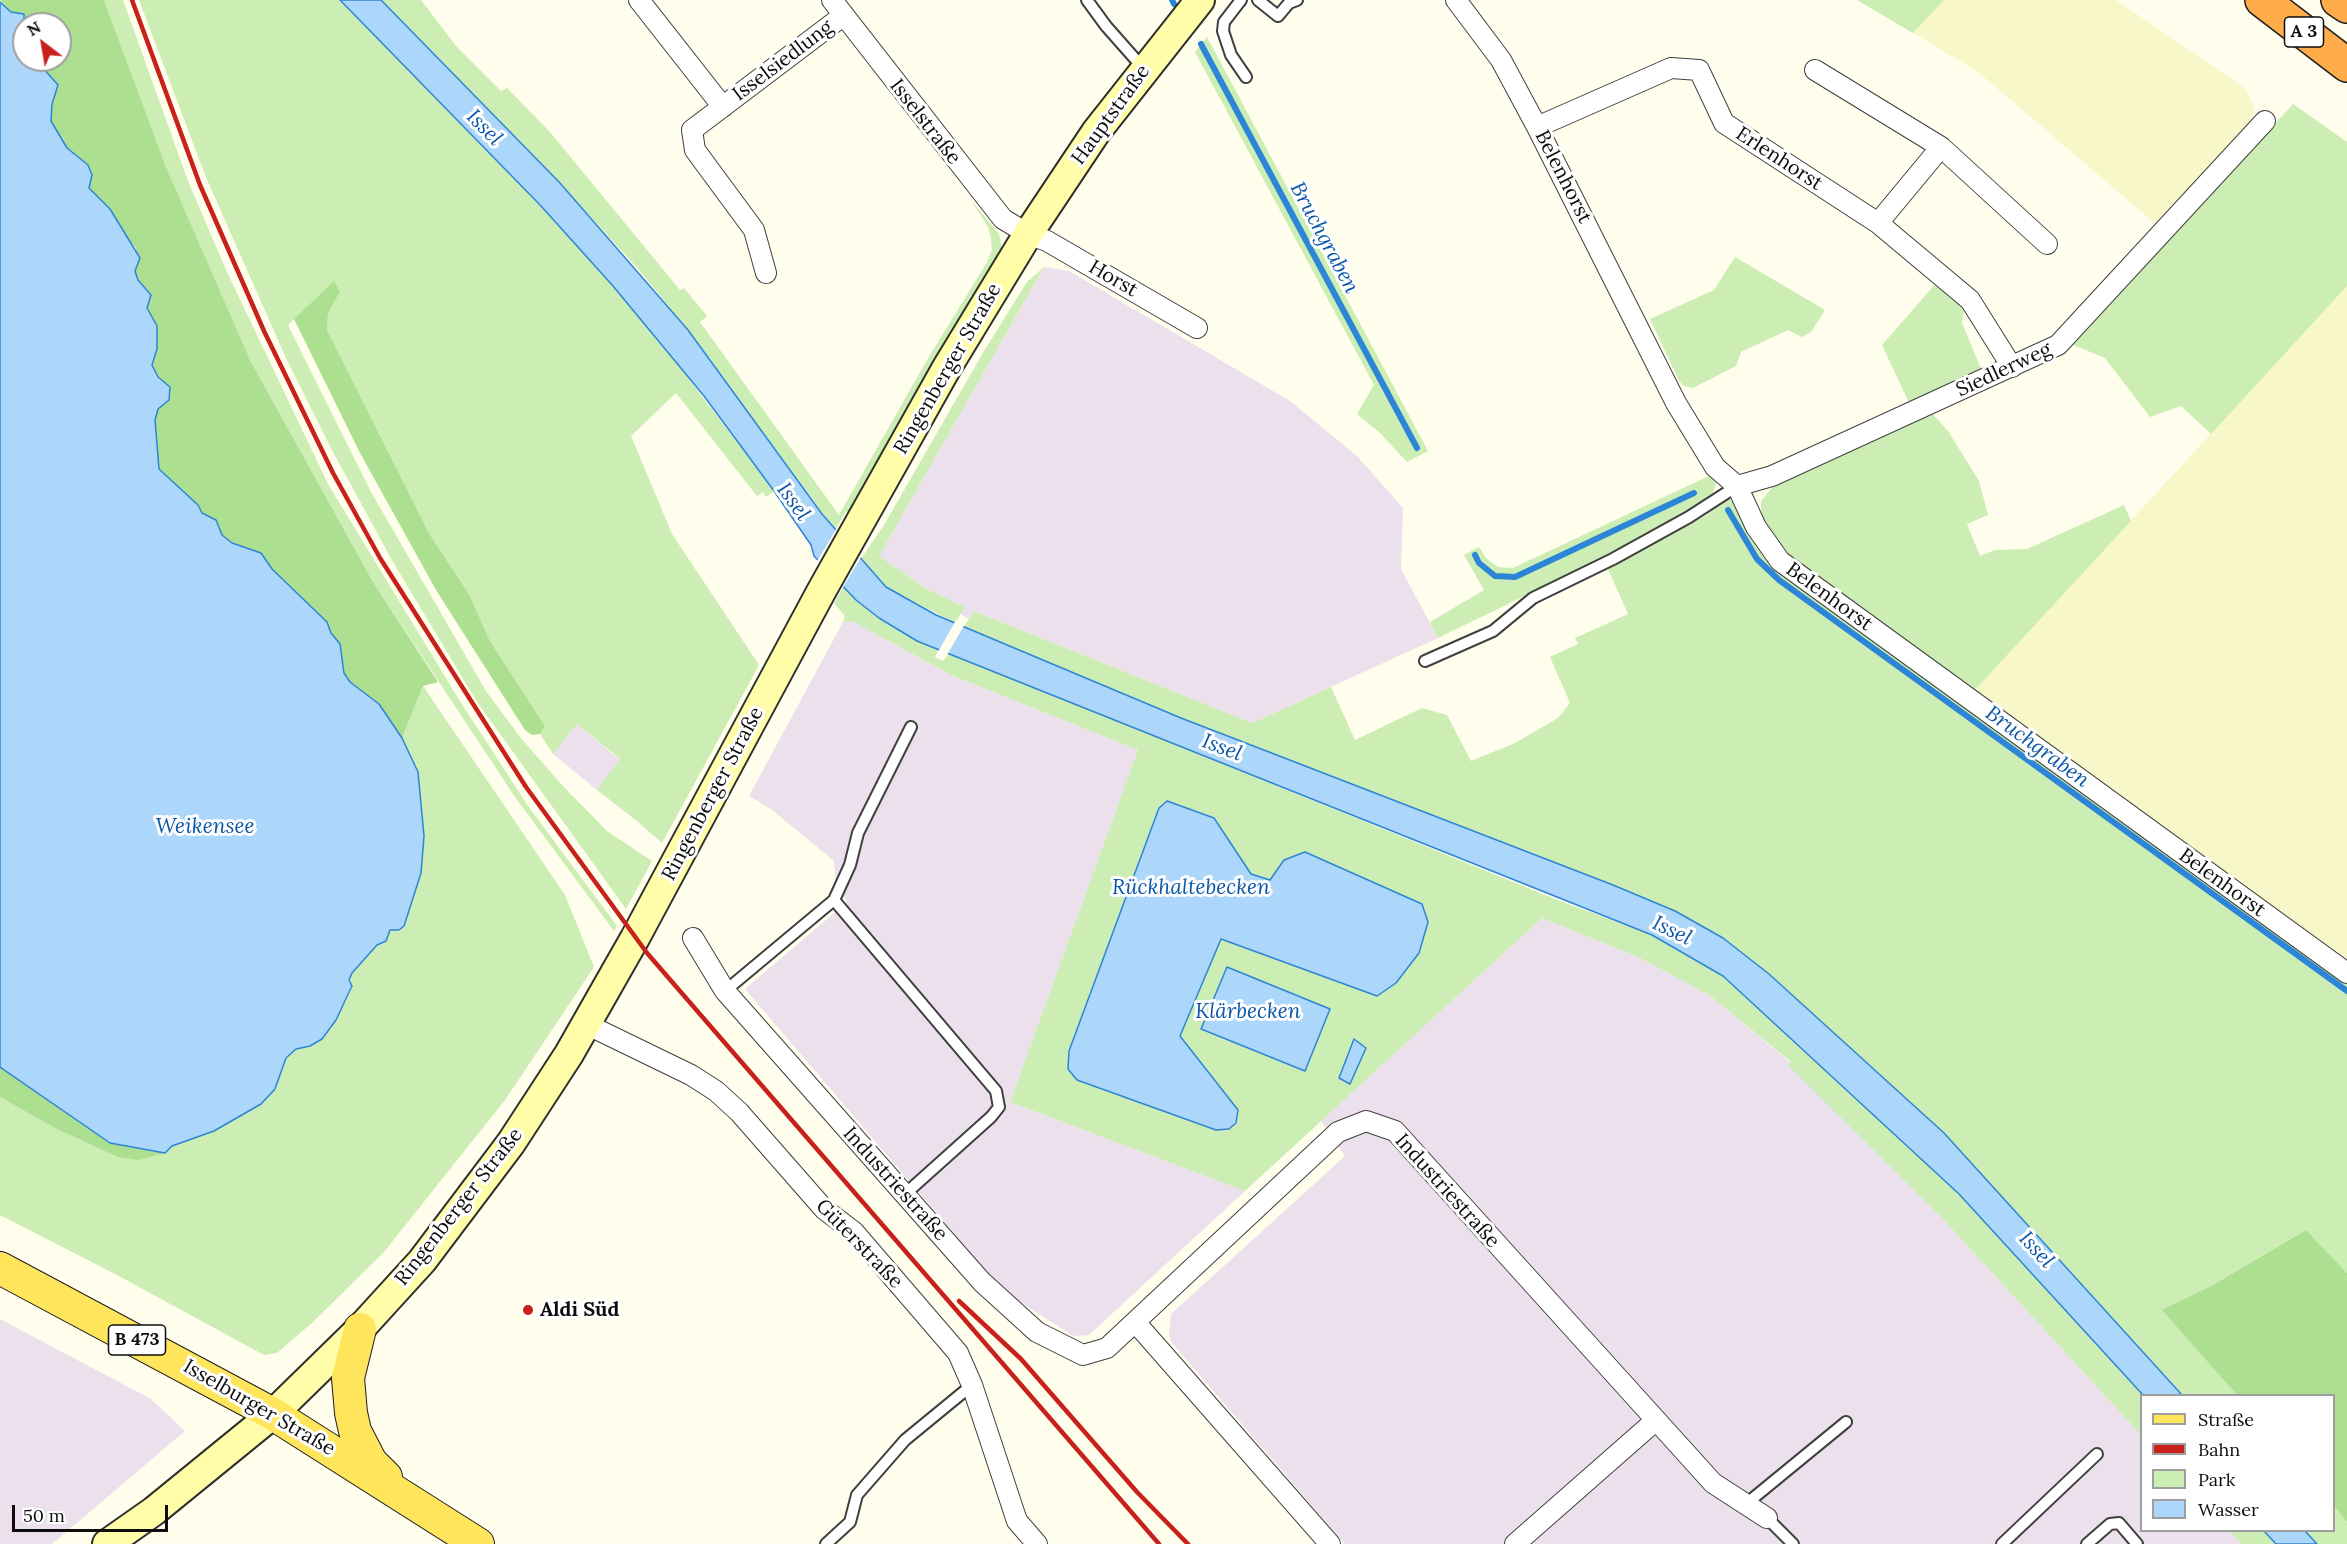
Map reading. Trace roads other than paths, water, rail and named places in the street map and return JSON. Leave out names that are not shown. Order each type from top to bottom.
[{"type":"highway","name":"A 3","points":[[2262,0],[2347,65]]},
{"type":"highway","name":"A 3","points":[[2338,0],[2347,6]]},
{"type":"main road","name":"Hauptstraße","points":[[1028,234],[1096,132],[1200,0]]},
{"type":"main road","name":"Ringenberger Straße","points":[[107,1544],[154,1511],[273,1414],[360,1329],[422,1261],[511,1143],[586,1024],[672,871],[858,525],[946,369],[1028,234]]},
{"type":"main road","name":"Isselburger Straße","points":[[0,1269],[273,1414],[478,1544]]},
{"type":"main road","name":"Ringenberger Straße","points":[[360,1329],[348,1378],[355,1431],[371,1462],[413,1502]]},
{"type":"street","name":"Isselsiedlung","points":[[639,0],[723,107]]},
{"type":"street","name":"Belenhorst","points":[[1456,0],[1501,60],[1538,127],[1676,403],[1715,467],[1737,486],[1756,527],[1780,561],[2347,973]]},
{"type":"street","name":"Isselsiedlung","points":[[766,273],[754,230],[695,150],[692,130],[723,107],[838,8]]},
{"type":"street","name":"Isselstraße","points":[[838,8],[1003,219],[1028,234]]},
{"type":"street","name":"Erlenhorst","points":[[1538,127],[1671,68],[1699,70],[1724,123],[1878,223],[1970,300],[2012,367]]},
{"type":"street","points":[[1815,70],[1941,147],[2047,244]]},
{"type":"street","name":"Siedlerweg","points":[[1737,486],[1772,476],[2058,345],[2265,121]]},
{"type":"street","points":[[1878,223],[1941,147]]},
{"type":"street","name":"Horst","points":[[1028,234],[1047,241],[1197,328]]},
{"type":"street","name":"Industriestraße","points":[[693,938],[725,991],[982,1282],[1037,1332],[1083,1355],[1107,1348],[1338,1132],[1366,1120],[1395,1131],[1713,1483],[1767,1518]]},
{"type":"street","name":"Güterstraße","points":[[586,1024],[691,1075],[716,1091],[739,1112],[824,1209],[854,1233],[958,1353],[972,1384],[1017,1521],[1037,1544]]},
{"type":"street","points":[[1136,1323],[1330,1544]]},
{"type":"street","points":[[1515,1544],[1655,1421]]},
{"type":"lane","points":[[1087,0],[1106,26],[1144,69]]},
{"type":"lane","points":[[1241,0],[1224,22],[1223,31],[1231,55],[1246,77]]},
{"type":"lane","points":[[1258,0],[1278,16],[1289,3],[1298,0]]},
{"type":"lane","points":[[1425,661],[1493,631],[1533,598],[1632,549],[1689,517],[1737,486]]},
{"type":"lane","points":[[725,991],[834,900],[850,865],[858,833],[911,727]]},
{"type":"lane","points":[[834,900],[996,1091],[999,1107],[991,1117],[904,1194]]},
{"type":"lane","points":[[826,1544],[849,1522],[857,1495],[905,1440],[972,1384]]},
{"type":"lane","points":[[1746,1504],[1846,1422]]},
{"type":"lane","points":[[2002,1544],[2097,1454]]},
{"type":"lane","points":[[1767,1518],[1793,1544]]},
{"type":"lane","points":[[2087,1544],[2110,1524],[2119,1523],[2137,1544]]},
{"type":"water","name":"Issel","points":[[340,0],[381,0],[560,183],[688,330],[822,514],[886,587],[936,615],[1181,718],[1613,885],[1675,911],[1723,938],[1769,974],[1944,1133],[2181,1394],[2142,1394],[1959,1194],[1723,976],[1652,935],[917,641],[879,618],[856,600],[814,556],[811,545],[774,491],[704,396],[613,286],[541,206]]},
{"type":"water","name":"Weikensee","points":[[0,2],[12,12],[12,72],[47,72],[58,85],[52,104],[51,121],[67,148],[88,165],[92,175],[89,188],[110,209],[140,258],[135,271],[138,280],[151,295],[147,308],[157,326],[157,349],[152,365],[158,377],[170,387],[169,400],[158,409],[155,420],[159,469],[198,505],[202,513],[216,520],[222,535],[232,543],[261,553],[272,569],[327,622],[331,633],[340,644],[344,673],[350,682],[379,704],[402,738],[418,772],[424,836],[421,873],[404,926],[399,930],[390,930],[386,941],[377,945],[352,973],[349,980],[352,986],[336,1020],[322,1039],[310,1046],[296,1049],[286,1058],[275,1089],[261,1104],[214,1131],[172,1146],[165,1153],[110,1143],[0,1067]]},
{"type":"water","name":"Rückhaltebecken","points":[[1167,801],[1214,818],[1251,874],[1270,880],[1284,860],[1305,852],[1422,904],[1428,922],[1419,953],[1396,983],[1377,996],[1221,939],[1180,1036],[1238,1110],[1236,1123],[1229,1129],[1216,1130],[1077,1080],[1068,1069],[1069,1051],[1159,808]]},
{"type":"water","name":"Klärbecken","points":[[1227,967],[1330,1009],[1305,1071],[1201,1029]]},
{"type":"water","name":"Klärbecken","points":[[1354,1039],[1366,1048],[1350,1084],[1339,1078]]},
{"type":"water","points":[[2265,1532],[2306,1532],[2317,1544],[2276,1544]]},
{"type":"waterway","name":"Bruchgraben","points":[[1172,0],[1174,4]]},
{"type":"waterway","name":"Bruchgraben","points":[[1201,44],[1417,448]]},
{"type":"waterway","name":"Bruchgraben","points":[[1475,555],[1479,563],[1495,576],[1515,577],[1694,493]]},
{"type":"waterway","name":"Bruchgraben","points":[[1728,510],[1757,559],[1779,580],[2347,991]]},
{"type":"railway","points":[[132,0],[200,185],[264,331],[333,473],[380,558],[526,787],[647,953],[1159,1544]]},
{"type":"railway","points":[[959,1301],[1021,1359],[1137,1492],[1188,1544]]},
{"type":"place","name":"Aldi Süd","points":[[528,1310]]}]
